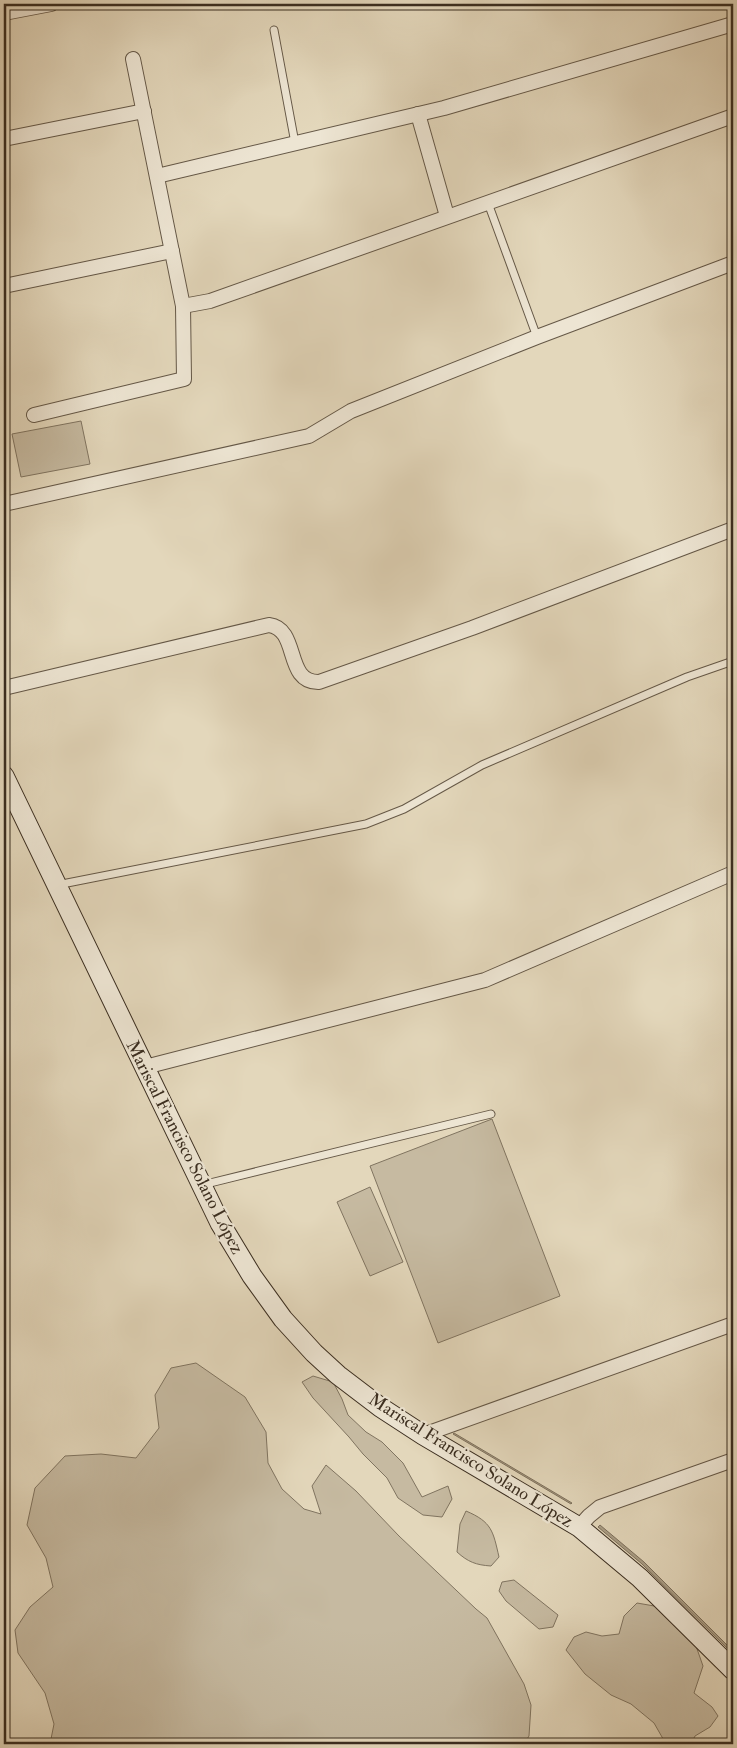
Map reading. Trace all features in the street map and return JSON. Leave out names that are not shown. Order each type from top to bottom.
[{"type":"street","points":[[4,13],[52,4]]},
{"type":"street","points":[[157,176],[444,108],[733,24]]},
{"type":"street","points":[[34,415],[184,379],[183,306],[133,59]]},
{"type":"street","points":[[4,139],[144,111]]},
{"type":"street","points":[[418,114],[447,216]]},
{"type":"street","points":[[183,306],[210,301],[733,116]]},
{"type":"street","points":[[4,286],[172,251]]},
{"type":"street","points":[[4,504],[309,436],[351,411],[537,337],[733,263]]},
{"type":"street","points":[[4,688],[269,625],[278,628],[285,634],[300,674],[309,681],[319,682],[472,628],[733,529]]},
{"type":"street","name":"Mariscal Francisco Solano López","points":[[4,776],[220,1223],[252,1276],[283,1319],[314,1354],[380,1407],[423,1435],[579,1527],[640,1578],[733,1670]]},
{"type":"street","points":[[145,1067],[485,980],[733,873]]},
{"type":"street","points":[[423,1435],[733,1324]]},
{"type":"street","points":[[579,1527],[600,1507],[733,1460]]},
{"type":"lane","points":[[274,30],[295,143]]},
{"type":"lane","points":[[488,203],[537,337]]},
{"type":"lane","points":[[56,885],[366,824],[404,809],[482,765],[687,677],[733,662]]},
{"type":"lane","points":[[201,1185],[491,1114]]},
{"type":"lane","points":[[730,1744],[733,1741]]},
{"type":"shaded area","points":[[81,421],[90,464],[21,477],[12,434]]},
{"type":"shaded area","points":[[492,1119],[560,1296],[438,1343],[370,1166]]},
{"type":"shaded area","points":[[370,1187],[403,1262],[370,1276],[337,1202]]},
{"type":"shaded area","points":[[196,1363],[245,1397],[266,1432],[268,1463],[282,1489],[304,1509],[321,1514],[312,1486],[326,1465],[356,1491],[399,1536],[487,1618],[524,1684],[531,1705],[529,1736],[524,1744],[50,1744],[54,1724],[45,1693],[18,1653],[15,1630],[30,1607],[53,1587],[46,1558],[27,1525],[35,1488],[65,1456],[101,1454],[136,1458],[159,1428],[155,1395],[171,1368]]},
{"type":"shaded area","points":[[313,1376],[333,1382],[348,1415],[366,1432],[382,1442],[403,1463],[422,1497],[448,1486],[452,1499],[442,1517],[423,1515],[398,1498],[387,1478],[313,1398],[302,1382]]},
{"type":"shaded area","points":[[454,1433],[572,1503],[453,1434]]},
{"type":"shaded area","points":[[466,1511],[481,1519],[493,1534],[499,1557],[491,1566],[472,1562],[457,1552],[460,1524]]},
{"type":"shaded area","points":[[600,1525],[644,1562],[733,1651],[733,1654],[642,1564],[598,1527]]},
{"type":"shaded area","points":[[514,1580],[558,1615],[553,1627],[539,1629],[506,1601],[499,1591],[502,1582]]},
{"type":"shaded area","points":[[637,1603],[660,1607],[696,1646],[703,1666],[694,1693],[712,1707],[718,1716],[710,1727],[695,1736],[691,1744],[666,1744],[654,1723],[631,1704],[611,1695],[585,1674],[566,1650],[574,1637],[586,1632],[602,1636],[619,1634],[624,1616]]}]
